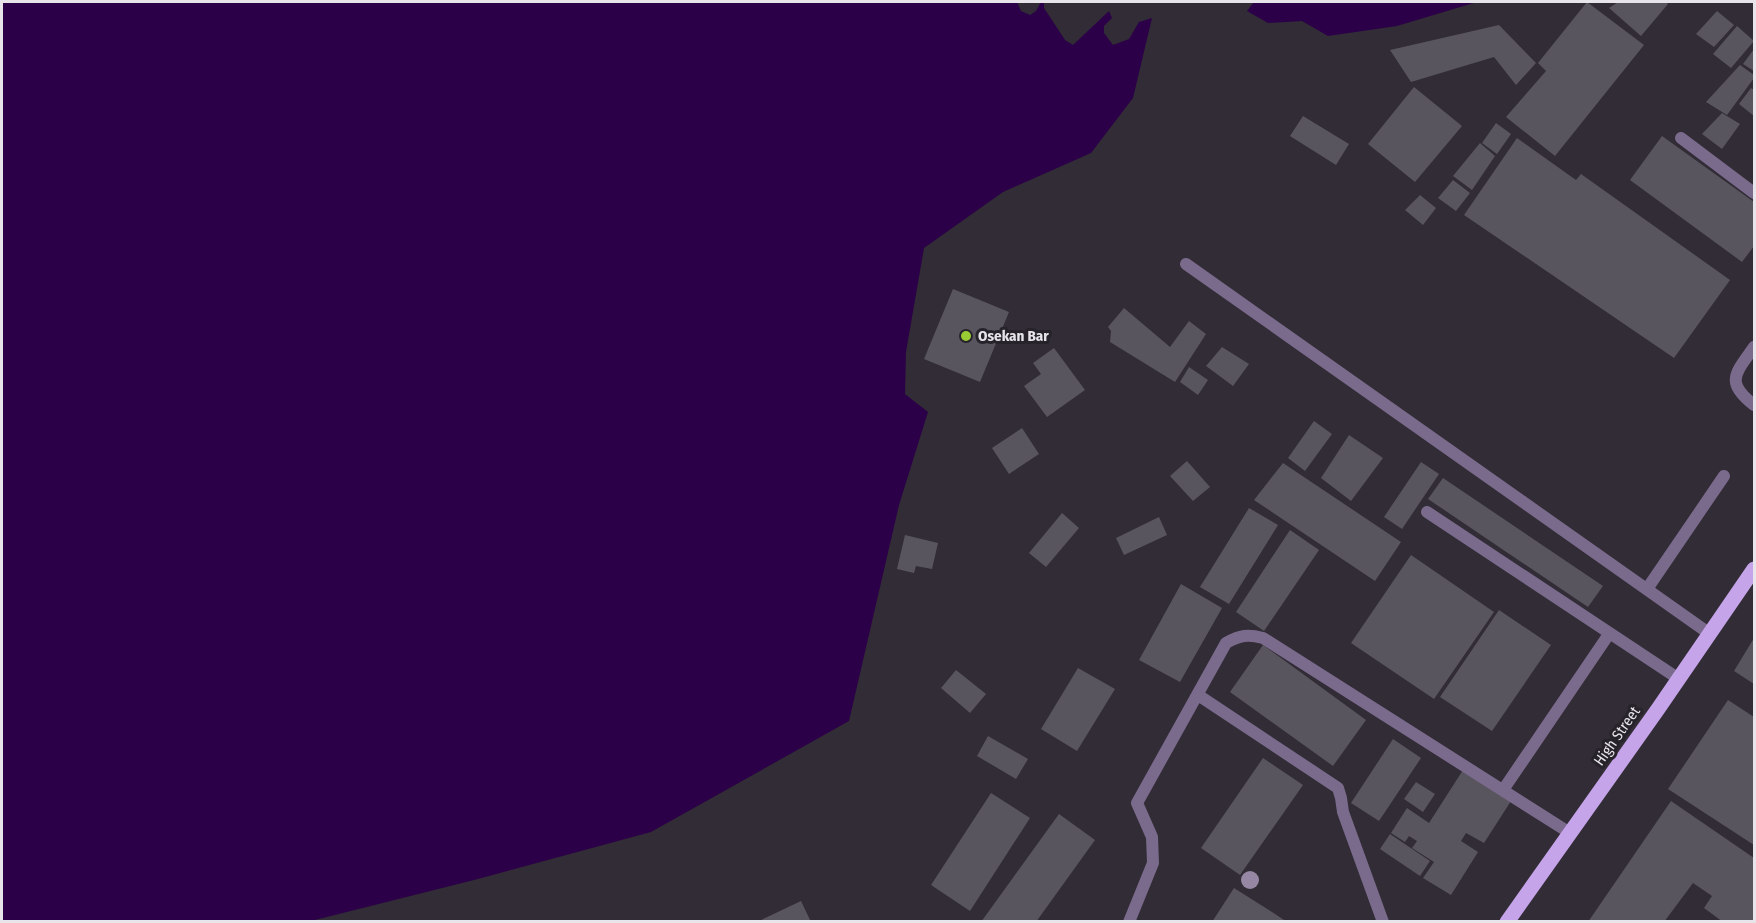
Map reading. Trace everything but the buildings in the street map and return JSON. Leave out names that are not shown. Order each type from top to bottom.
[{"type":"main road","name":"High Street","points":[[1507,921],[1755,569]]},
{"type":"street","points":[[1681,138],[1755,193]]},
{"type":"street","points":[[1186,264],[1710,634]]},
{"type":"street","points":[[1755,347],[1737,372],[1735,385],[1742,396],[1755,405]]},
{"type":"street","points":[[1647,589],[1724,476]]},
{"type":"street","points":[[1427,512],[1679,679]]},
{"type":"street","points":[[1129,921],[1153,863],[1152,837],[1137,803],[1226,643],[1240,635],[1250,634],[1263,638],[1570,833]]},
{"type":"street","points":[[1503,790],[1609,634]]},
{"type":"street","points":[[1198,695],[1338,788],[1343,812],[1383,921]]},
{"type":"shaded area","points":[[2,2],[1017,2],[1021,11],[1030,15],[1036,11],[1041,2],[1044,2],[1044,8],[1065,40],[1073,45],[1109,11],[1112,18],[1104,26],[1104,33],[1113,45],[1129,39],[1139,22],[1152,18],[1133,98],[1091,153],[1003,192],[924,248],[906,352],[905,394],[928,412],[899,505],[849,721],[651,832],[311,921],[2,922]]},
{"type":"shaded area","points":[[1254,2],[1477,2],[1397,26],[1328,36],[1302,21],[1268,23],[1247,11]]},
{"type":"place","name":"Osekan Bar","points":[[966,336]]}]
